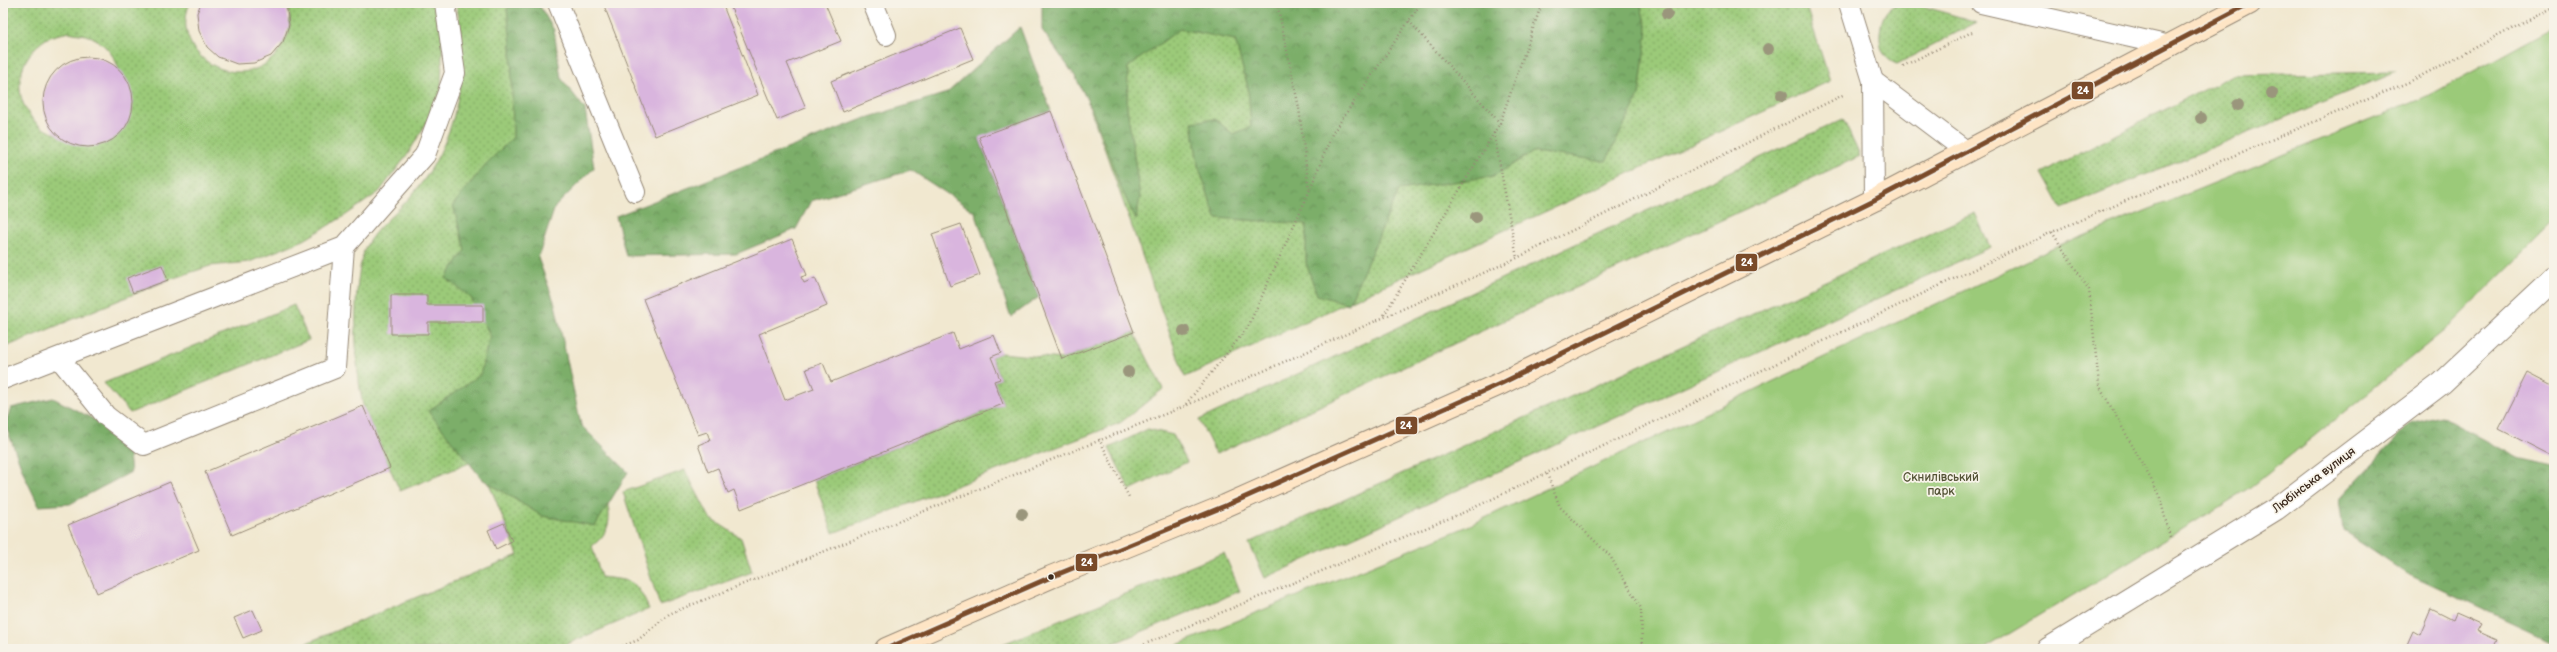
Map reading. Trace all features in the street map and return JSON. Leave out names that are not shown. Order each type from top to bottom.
[{"type":"main road","points":[[886,649],[1051,577],[1225,506],[1502,383],[1874,200],[2250,3]]},
{"type":"street","name":"Любінська вулиця","points":[[2048,649],[2276,509],[2442,384],[2554,278]]},
{"type":"lane","points":[[3,379],[344,247],[425,155],[455,73],[445,3]]},
{"type":"lane","points":[[558,3],[635,192]]},
{"type":"lane","points":[[873,3],[886,35]]},
{"type":"lane","points":[[1849,3],[1873,81],[1874,200]]},
{"type":"lane","points":[[1981,3],[2170,46]]},
{"type":"lane","points":[[1873,81],[1966,151]]},
{"type":"lane","points":[[59,358],[106,416],[144,445],[335,368],[344,247]]},
{"type":"path","points":[[1277,3],[1299,108],[1309,192]]},
{"type":"path","points":[[1184,406],[1248,328],[1309,192],[1332,134],[1421,3]]},
{"type":"path","points":[[1383,316],[1500,123],[1542,3]]},
{"type":"path","points":[[1133,649],[1467,511],[2052,232],[2410,82],[2554,7]]},
{"type":"path","points":[[1408,21],[1500,123]]},
{"type":"path","points":[[1899,68],[1978,29]]},
{"type":"path","points":[[615,649],[638,640],[669,614],[1099,439],[1184,406],[1383,316],[1517,258],[1845,94]]},
{"type":"path","points":[[1494,132],[1517,258]]},
{"type":"path","points":[[2052,232],[2089,290],[2099,385],[2159,494],[2178,569]]},
{"type":"path","points":[[1099,439],[1130,499]]},
{"type":"path","points":[[1547,474],[1560,507],[1610,556],[1641,608],[1642,649]]},
{"type":"green space","points":[[3,3],[190,3],[186,24],[190,42],[201,57],[217,67],[236,72],[255,69],[272,58],[288,34],[290,16],[286,3],[438,3],[443,24],[441,91],[429,118],[408,154],[379,192],[346,215],[304,240],[249,262],[210,266],[168,280],[3,348]],"holes":[[[69,32],[92,37],[108,49],[118,66],[121,84],[117,104],[110,115],[101,124],[90,131],[65,135],[53,133],[41,127],[31,117],[21,97],[20,86],[24,65],[29,55],[37,46],[51,36]]]},
{"type":"green space","points":[[456,3],[517,3],[523,24],[510,173],[483,305],[501,394],[605,492],[609,522],[604,534],[592,546],[601,577],[620,579],[632,583],[640,592],[649,609],[555,649],[292,649],[518,555],[479,459],[400,491],[364,408],[360,389],[356,349],[356,306],[360,267],[364,251],[372,236],[406,202],[427,176],[440,154],[449,130],[456,105],[462,54]]},
{"type":"green space","points":[[514,3],[538,3],[554,30],[561,78],[585,109],[594,168],[555,207],[538,258],[555,304],[581,425],[628,472],[595,526],[542,516],[482,479],[428,411],[480,375],[490,335],[471,298],[446,278],[465,250],[453,205],[485,165],[513,137],[511,44],[507,9]]},
{"type":"green space","points":[[1042,3],[1640,3],[1647,29],[1639,96],[1606,161],[1533,152],[1494,176],[1399,190],[1349,304],[1317,295],[1306,263],[1306,224],[1216,218],[1198,165],[1192,122],[1215,119],[1233,134],[1251,127],[1248,88],[1235,40],[1180,29],[1128,67],[1127,107],[1140,197],[1136,220],[1120,186],[1093,112],[1075,76],[1042,30]]},
{"type":"green space","points":[[1053,3],[1805,3],[1830,81],[1185,377]]},
{"type":"green space","points":[[1912,3],[1977,22],[1897,64],[1887,58],[1883,52],[1880,41],[1880,28],[1884,16],[1890,8],[1898,4]]},
{"type":"green space","points":[[1020,27],[1051,111],[979,138],[1039,297],[1011,317],[975,212],[911,170],[811,201],[796,229],[736,254],[626,256],[616,216],[863,119],[947,93]]},
{"type":"green space","name":"Скнилівський парк","points":[[2554,27],[2554,222],[2445,330],[2249,489],[1984,649],[1167,649],[1466,527],[2054,248],[2428,96]]},
{"type":"green space","points":[[2396,72],[2062,209],[2042,173],[2232,75]]},
{"type":"green space","points":[[1843,119],[1860,156],[1216,454],[1199,420]]},
{"type":"green space","points":[[1975,213],[1990,247],[1265,578],[1249,543]]},
{"type":"green space","points":[[294,305],[309,340],[130,413],[104,383]]},
{"type":"green space","points":[[1134,332],[1163,389],[1120,423],[833,533],[814,480],[1003,404],[994,381],[1000,379],[991,357],[1001,353],[1062,359]]},
{"type":"green space","points":[[53,398],[103,424],[128,446],[131,472],[70,504],[39,506],[25,477],[5,424],[11,408]]},
{"type":"green space","points":[[2441,416],[2518,458],[2554,466],[2554,642],[2407,574],[2343,531],[2339,499],[2410,424]]},
{"type":"green space","points":[[1148,429],[1173,435],[1187,462],[1130,490],[1109,448]]},
{"type":"green space","points":[[685,470],[710,518],[741,538],[752,572],[660,606],[623,492]]},
{"type":"green space","points":[[1224,553],[1240,591],[1100,649],[991,649]]},
{"type":"building","points":[[201,3],[286,3],[289,25],[283,42],[271,56],[254,63],[237,64],[218,57],[207,47],[199,31],[197,13]]},
{"type":"building","points":[[603,3],[722,3],[758,95],[655,136]]},
{"type":"building","points":[[729,3],[825,3],[841,41],[787,63],[806,108],[777,120]]},
{"type":"building","points":[[960,28],[973,59],[843,112],[831,81]]},
{"type":"building","points":[[79,57],[97,57],[113,64],[126,77],[133,93],[133,111],[126,127],[113,140],[97,147],[79,147],[63,140],[50,127],[43,111],[43,93],[50,77],[63,64]]},
{"type":"building","points":[[1051,111],[1134,332],[1062,359],[979,137]]},
{"type":"building","points":[[961,224],[980,275],[950,286],[932,234]]},
{"type":"building","points":[[792,239],[807,275],[801,277],[804,283],[815,278],[827,306],[759,334],[785,400],[814,389],[806,369],[823,363],[831,382],[953,333],[959,349],[994,335],[1001,353],[991,357],[1000,379],[994,381],[1003,404],[741,509],[734,490],[728,493],[718,468],[708,472],[698,445],[710,440],[707,432],[698,435],[643,299]]},
{"type":"building","points":[[162,265],[168,280],[133,293],[127,278]]},
{"type":"building","points":[[391,295],[427,295],[427,305],[483,305],[483,322],[428,322],[428,334],[391,334]]},
{"type":"building","points":[[2527,373],[2554,387],[2554,457],[2499,429]]},
{"type":"building","points":[[363,406],[390,468],[232,535],[205,472]]},
{"type":"building","points":[[170,482],[199,550],[97,593],[68,525]]},
{"type":"building","points":[[504,523],[512,541],[496,549],[488,530]]},
{"type":"building","points":[[2431,609],[2453,620],[2456,613],[2481,624],[2477,631],[2497,640],[2493,649],[2405,649],[2413,631],[2420,635]]},
{"type":"building","points":[[253,610],[262,630],[243,638],[234,618]]},
{"type":"transit line","name":"24","points":[[886,649],[1051,577],[1225,506],[1502,383],[1874,200],[2250,3]]}]
